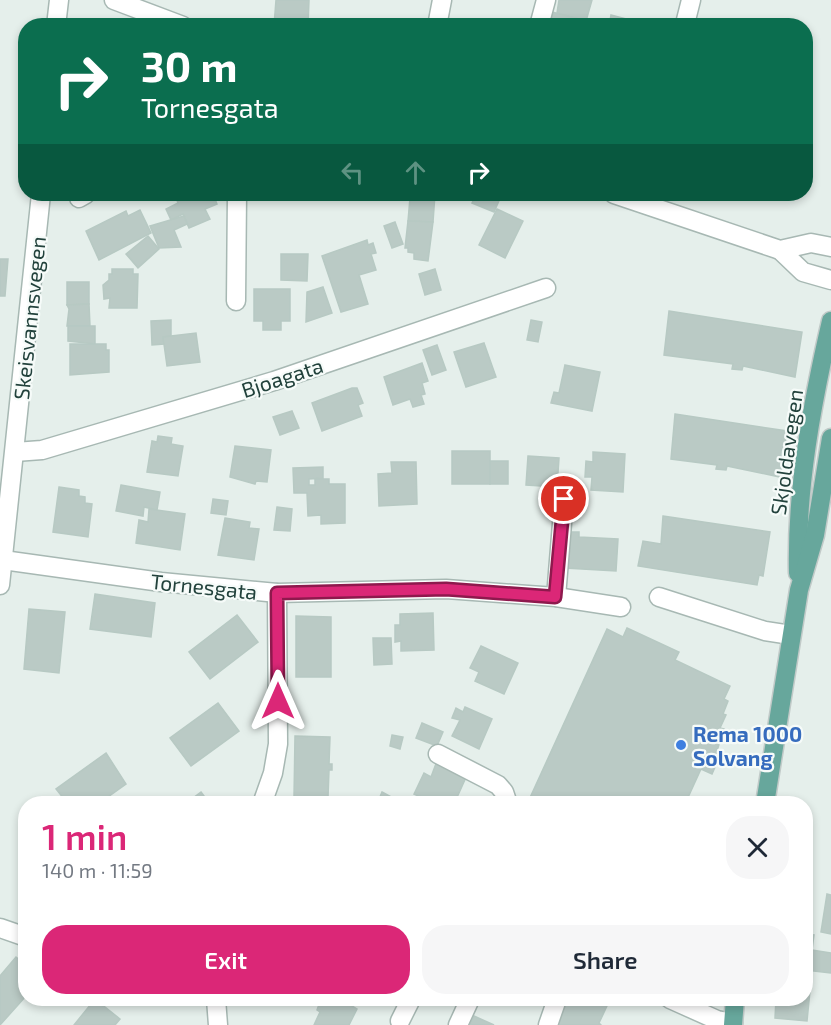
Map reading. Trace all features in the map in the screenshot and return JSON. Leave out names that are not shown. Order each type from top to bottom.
[{"type":"main road","name":"Skjoldavegen","points":[[798,590],[797,536],[811,419],[831,321]]},
{"type":"main road","name":"Skjoldavegen","points":[[766,796],[798,590],[815,535],[831,438]]},
{"type":"main road","points":[[733,1024],[734,1006]]},
{"type":"street","points":[[57,18],[58,0]]},
{"type":"street","points":[[114,0],[162,18]]},
{"type":"street","points":[[439,18],[442,0]]},
{"type":"street","points":[[540,18],[546,0]]},
{"type":"street","points":[[686,18],[691,0]]},
{"type":"street","name":"Skeisvannsvegen","points":[[0,585],[40,201]]},
{"type":"street","points":[[236,302],[237,201]]},
{"type":"street","points":[[635,201],[780,250],[803,272],[831,280]]},
{"type":"street","points":[[780,250],[811,243],[831,248]]},
{"type":"street","name":"Bjoagata","points":[[15,452],[42,450],[274,381],[546,288]]},
{"type":"street","points":[[555,597],[564,499]]},
{"type":"street","name":"Tornesgata","points":[[3,560],[161,582],[277,593],[446,589],[555,597],[621,607]]},
{"type":"street","points":[[265,796],[273,773],[278,744],[277,593]]},
{"type":"street","points":[[659,597],[765,631],[791,635]]},
{"type":"street","points":[[438,754],[489,778],[504,796]]},
{"type":"street","points":[[0,928],[18,934]]},
{"type":"street","points":[[217,1006],[218,1025]]},
{"type":"street","points":[[400,1021],[408,1006]]},
{"type":"street","points":[[458,1025],[467,1006]]},
{"type":"street","points":[[548,1025],[555,1006]]},
{"type":"street","points":[[686,1006],[717,1020],[733,1024]]},
{"type":"building","points":[[276,0],[309,0],[308,18],[275,18]]},
{"type":"building","points":[[559,0],[592,0],[587,18],[575,18],[557,13]]},
{"type":"building","points":[[552,12],[575,18],[550,18]]},
{"type":"building","points":[[177,201],[216,201],[217,204],[205,209],[210,219],[189,228],[183,214],[171,220],[166,209],[178,203]]},
{"type":"building","points":[[410,201],[434,201],[433,222],[408,221]]},
{"type":"building","points":[[473,201],[499,201],[494,212],[472,203]]},
{"type":"building","points":[[497,209],[523,221],[505,258],[479,245]]},
{"type":"building","points":[[140,210],[151,233],[99,260],[86,231],[126,211],[128,216]]},
{"type":"building","points":[[184,216],[187,224],[174,230],[181,247],[159,248],[150,226]]},
{"type":"building","points":[[408,221],[433,222],[428,261],[414,259],[414,253],[408,252],[408,248],[405,248]]},
{"type":"building","points":[[395,222],[403,244],[392,248],[384,226]]},
{"type":"building","points":[[148,236],[159,249],[138,268],[126,254]]},
{"type":"building","points":[[367,240],[368,245],[373,243],[376,253],[371,254],[376,270],[359,275],[368,304],[341,312],[322,256]]},
{"type":"building","points":[[281,254],[308,254],[307,281],[281,280]]},
{"type":"building","points":[[0,259],[8,259],[5,296],[0,296]]},
{"type":"building","points":[[112,269],[133,269],[133,274],[138,274],[137,308],[109,308],[110,298],[104,299],[103,285],[109,280]]},
{"type":"building","points":[[435,269],[441,290],[425,295],[419,274]]},
{"type":"building","points":[[67,282],[89,282],[89,304],[67,305]]},
{"type":"building","points":[[323,287],[332,313],[306,322],[307,292]]},
{"type":"building","points":[[254,289],[290,289],[290,321],[281,321],[281,330],[263,330],[263,321],[254,321]]},
{"type":"building","points":[[89,304],[90,326],[67,326],[69,309],[67,305]]},
{"type":"building","points":[[669,311],[802,332],[795,377],[743,366],[742,370],[732,369],[733,364],[664,355]]},
{"type":"building","points":[[171,320],[171,336],[163,337],[164,344],[152,345],[151,321]]},
{"type":"building","points":[[531,320],[542,322],[538,342],[527,340]]},
{"type":"building","points":[[68,326],[95,326],[95,344],[68,341]]},
{"type":"building","points":[[196,333],[200,362],[167,366],[163,337]]},
{"type":"building","points":[[484,343],[496,377],[466,387],[454,352]]},
{"type":"building","points":[[70,344],[106,344],[106,350],[109,350],[109,372],[70,375]]},
{"type":"building","points":[[437,345],[446,370],[432,375],[423,350]]},
{"type":"building","points":[[422,363],[428,381],[422,383],[425,394],[421,395],[424,404],[413,407],[410,399],[393,405],[384,377]]},
{"type":"building","points":[[565,365],[600,372],[592,411],[551,403],[554,392],[559,393]]},
{"type":"building","points":[[357,388],[363,403],[358,405],[362,416],[322,431],[312,403]]},
{"type":"building","points":[[292,411],[299,428],[280,435],[273,417]]},
{"type":"building","points":[[675,414],[787,431],[780,477],[727,466],[726,470],[716,469],[717,465],[671,459]]},
{"type":"building","points":[[158,436],[172,438],[171,444],[183,446],[178,476],[147,472],[152,441],[157,442]]},
{"type":"building","points":[[235,446],[271,450],[267,482],[256,481],[255,484],[230,477]]},
{"type":"building","points":[[452,451],[490,451],[490,484],[452,484]]},
{"type":"building","points":[[593,452],[625,454],[623,492],[591,490],[592,477],[585,477],[586,461],[593,462]]},
{"type":"building","points":[[528,456],[559,458],[557,487],[526,485]]},
{"type":"building","points":[[490,461],[508,461],[508,484],[490,484]]},
{"type":"building","points":[[391,462],[416,462],[417,504],[379,506],[378,474],[392,473]]},
{"type":"building","points":[[323,467],[323,478],[309,479],[309,485],[315,485],[315,479],[329,479],[329,484],[345,484],[345,523],[321,524],[321,515],[308,516],[307,493],[294,493],[293,468]]},
{"type":"building","points":[[121,485],[160,492],[157,510],[144,507],[143,516],[116,511]]},
{"type":"building","points":[[59,487],[79,490],[79,496],[85,497],[85,503],[92,504],[88,537],[53,532]]},
{"type":"building","points":[[213,499],[228,501],[226,515],[211,513]]},
{"type":"building","points":[[277,507],[292,509],[290,531],[274,530]]},
{"type":"building","points":[[149,509],[185,514],[180,550],[136,543],[139,520],[148,522]]},
{"type":"building","points":[[663,516],[770,532],[763,576],[759,575],[757,585],[638,566],[643,541],[661,544]]},
{"type":"building","points":[[225,518],[250,522],[249,528],[259,529],[254,560],[218,555]]},
{"type":"building","points":[[567,532],[579,532],[579,537],[618,539],[616,571],[565,568]]},
{"type":"building","points":[[95,594],[155,603],[151,637],[90,629]]},
{"type":"building","points":[[29,609],[65,612],[59,673],[24,669]]},
{"type":"building","points":[[433,613],[434,650],[401,651],[401,641],[395,642],[395,625],[400,625],[400,614]]},
{"type":"building","points":[[237,615],[258,642],[210,679],[189,652]]},
{"type":"building","points":[[296,616],[331,617],[331,677],[296,677]]},
{"type":"building","points":[[627,628],[679,652],[675,660],[730,686],[724,699],[728,701],[723,714],[726,715],[720,728],[724,729],[715,757],[719,758],[712,774],[701,769],[689,796],[531,796],[607,629],[623,637]]},
{"type":"building","points":[[373,638],[391,638],[392,664],[374,665]]},
{"type":"building","points":[[481,646],[518,663],[504,694],[475,681],[479,672],[470,668]]},
{"type":"building","points":[[218,703],[239,731],[191,766],[170,738]]},
{"type":"building","points":[[465,707],[492,719],[479,749],[452,736],[460,720],[452,718],[456,708],[463,712]]},
{"type":"building","points":[[422,723],[443,732],[437,746],[416,738]]},
{"type":"building","points":[[392,735],[403,737],[400,749],[390,746]]},
{"type":"building","points":[[295,736],[330,737],[329,764],[332,764],[332,770],[329,770],[328,796],[294,796]]},
{"type":"building","points":[[106,753],[126,784],[109,796],[62,796],[56,789]]},
{"type":"building","points":[[437,761],[467,775],[458,796],[414,794],[424,773],[431,777]]},
{"type":"building","points":[[827,894],[831,895],[831,934],[821,932]]},
{"type":"building","points":[[813,950],[831,953],[831,973],[813,971]]},
{"type":"building","points":[[16,957],[18,959],[18,1005],[0,1025],[0,976]]},
{"type":"building","points":[[89,1006],[104,1006],[120,1019],[115,1025],[74,1025]]},
{"type":"building","points":[[318,1006],[352,1006],[357,1009],[349,1025],[314,1025],[320,1012],[317,1010]]},
{"type":"building","points":[[565,1006],[607,1006],[599,1023],[601,1025],[556,1025]]},
{"type":"building","points":[[776,1006],[808,1006],[807,1021],[775,1018]]},
{"type":"building","points":[[474,1016],[494,1025],[470,1025]]},
{"type":"place","name":"Rema 1000 Solvang","points":[[681,745]]},
{"type":"route","points":[[278,701],[277,593],[446,589],[555,597],[564,499]]}]
